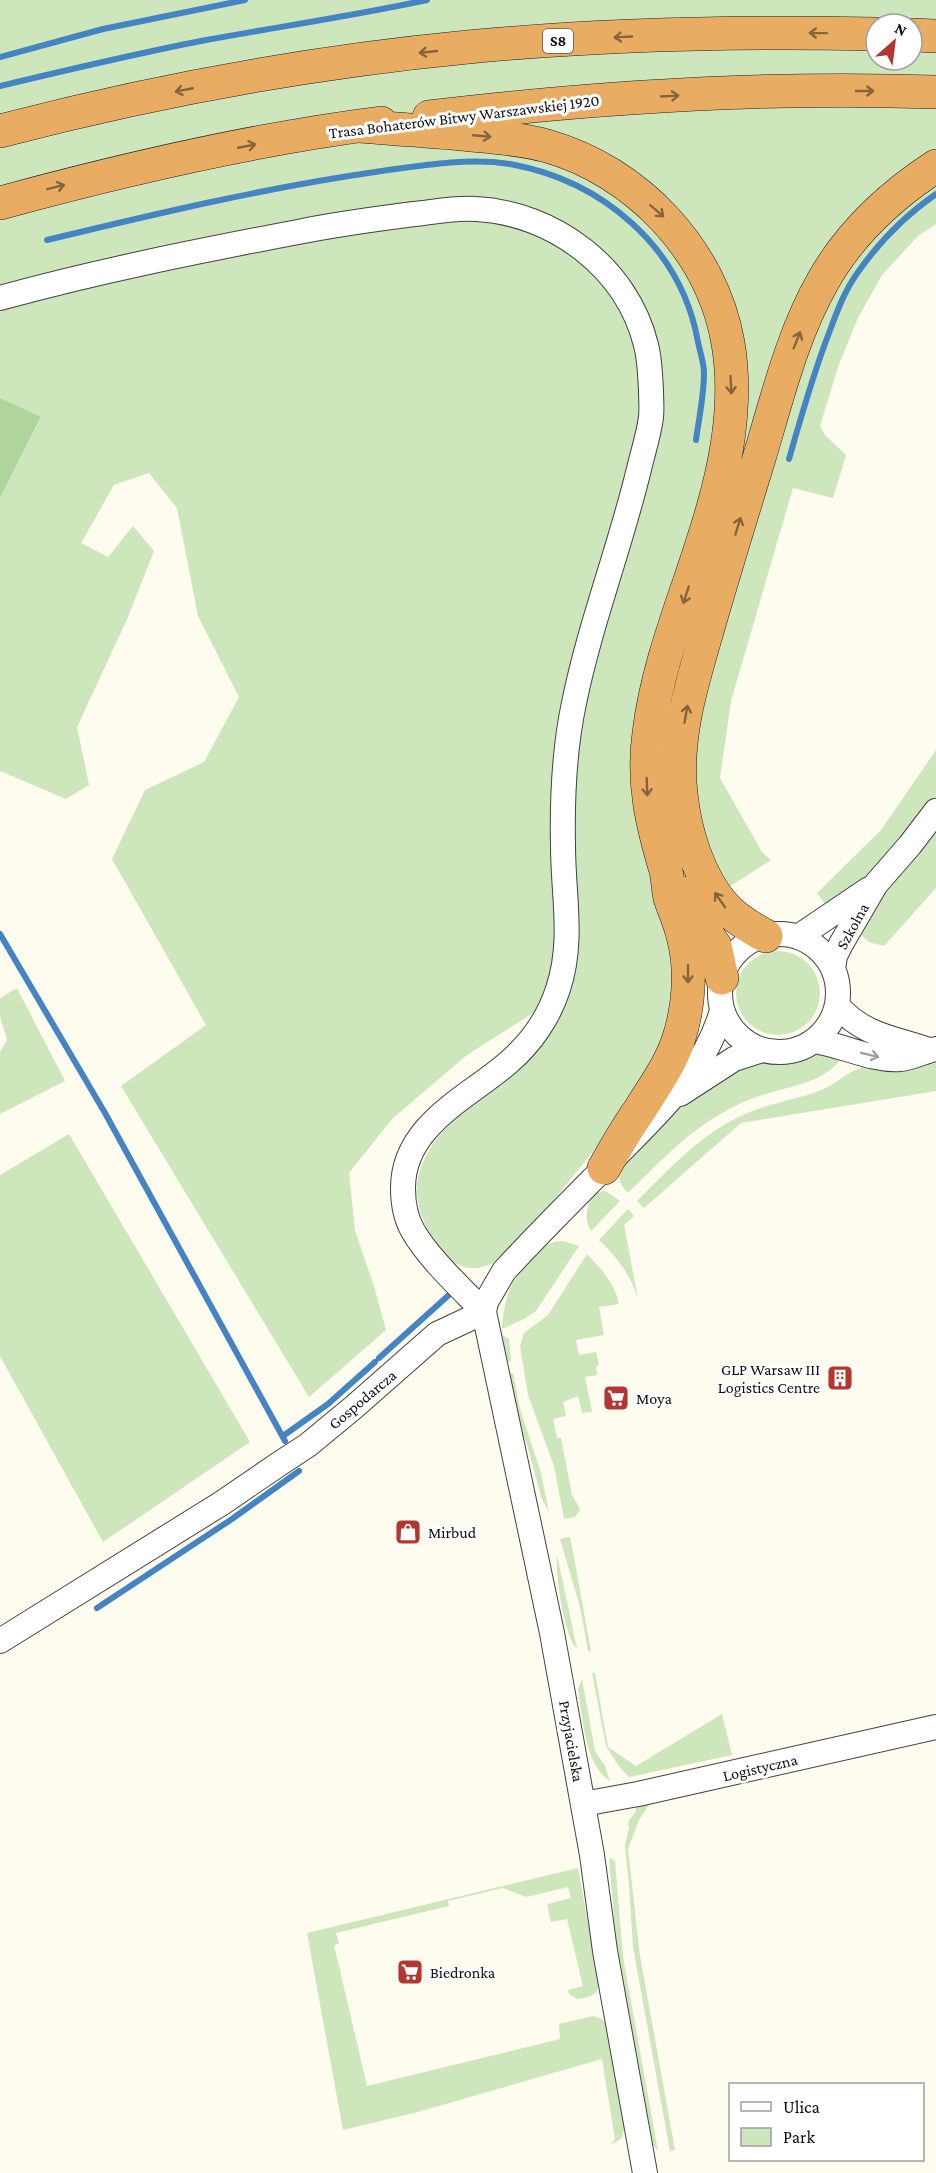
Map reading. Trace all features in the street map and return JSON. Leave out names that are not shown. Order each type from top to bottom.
[{"type":"highway","name":"S8","points":[[0,131],[141,98],[242,78],[458,48],[662,35],[772,32],[864,34]]},
{"type":"highway","name":"Trasa Bohaterów Bitwy Warszawskiej 1920","points":[[0,202],[150,165],[361,126],[567,101],[764,91],[936,92]]},
{"type":"highway","points":[[361,126],[522,140],[582,159],[623,182],[667,220],[696,259],[715,298],[728,343],[732,405],[724,462],[708,525],[655,697],[646,765],[648,801],[654,833],[667,876],[669,894],[684,938],[688,960],[687,1008],[678,1042],[665,1071],[604,1168]]},
{"type":"highway","points":[[766,936],[737,918],[724,906],[705,876],[689,837],[681,794],[680,753],[686,710],[748,495],[793,350],[811,306],[823,281],[864,224],[903,188],[936,166]]},
{"type":"highway","points":[[667,876],[711,938],[718,955],[722,994]]},
{"type":"street","points":[[0,298],[112,269],[332,225],[473,208],[518,216],[558,231],[584,250],[606,271],[623,291],[637,318],[650,363],[651,416],[631,500],[575,699],[567,740],[562,849],[568,943],[559,987],[543,1022],[509,1062],[460,1097],[427,1128],[412,1149],[403,1179],[405,1207],[412,1230],[445,1272],[484,1311]]},
{"type":"street","name":"Szkolna","points":[[833,969],[835,956],[841,944],[876,884],[936,811]]},
{"type":"street","name":"Szkolna","points":[[798,937],[876,884]]},
{"type":"street","points":[[484,1311],[486,1302],[504,1271],[671,1100],[709,1047],[716,1031],[722,994],[728,963],[738,951],[751,941],[766,936],[782,934],[798,937],[824,955],[837,981],[837,1005],[828,1025],[814,1041],[789,1052],[762,1050],[737,1035],[728,1024],[722,994]]},
{"type":"street","points":[[837,1005],[848,1019],[870,1032],[932,1049]]},
{"type":"street","points":[[814,1041],[838,1045],[865,1054],[897,1059],[910,1058],[932,1049]]},
{"type":"street","points":[[671,1100],[734,1059],[762,1050]]},
{"type":"street","name":"Gospodarcza","points":[[0,1641],[222,1503],[308,1445],[437,1334],[484,1311]]},
{"type":"street","name":"Przyjacielska","points":[[484,1311],[532,1534],[583,1804],[605,1952],[645,2173]]},
{"type":"street","name":"Logistyczna","points":[[583,1804],[633,1795],[936,1727]]},
{"type":"green space","points":[[0,0],[936,0],[936,224],[918,236],[882,275],[858,318],[839,364],[820,426],[825,435],[846,455],[833,498],[793,488],[731,701],[720,778],[762,852],[771,860],[671,924],[675,1023],[627,1109],[549,1206],[497,1261],[471,1268],[460,1265],[449,1258],[440,1248],[431,1236],[420,1209],[417,1185],[420,1171],[439,1135],[557,1021],[571,989],[467,1055],[392,1119],[349,1173],[355,1231],[386,1330],[309,1397],[121,1086],[206,1025],[112,859],[145,790],[204,762],[239,697],[198,616],[177,508],[149,473],[114,485],[81,543],[108,557],[133,526],[154,551],[128,617],[77,727],[89,785],[66,799],[0,771],[0,498],[41,418],[0,398]]},
{"type":"green space","points":[[0,398],[41,417],[0,498]]},
{"type":"green space","points":[[936,750],[936,888],[884,946],[869,942],[825,904],[817,893],[881,830]]},
{"type":"green space","points":[[778,951],[794,954],[808,963],[817,977],[820,993],[817,1009],[808,1023],[794,1032],[778,1035],[762,1032],[748,1023],[739,1009],[736,993],[739,977],[748,963],[762,954]]},
{"type":"green space","points":[[17,988],[65,1081],[0,1114],[0,1052],[7,1040],[0,1016],[0,998]]},
{"type":"green space","points":[[815,1052],[846,1053],[838,1063],[820,1077],[754,1098],[706,1123],[682,1141],[628,1193],[619,1177],[622,1166],[685,1103],[755,1060],[786,1061]]},
{"type":"green space","points":[[864,1058],[936,1061],[936,1091],[741,1123],[644,1208],[637,1201],[687,1152],[729,1122],[754,1110],[827,1088],[861,1068]]},
{"type":"green space","points":[[69,1134],[250,1442],[103,1542],[0,1356],[0,1175]]},
{"type":"green space","points":[[603,1191],[620,1201],[591,1231],[587,1222],[588,1208],[594,1194]]},
{"type":"green space","points":[[628,1209],[634,1216],[624,1225],[638,1299],[623,1267],[599,1240]]},
{"type":"green space","points":[[563,1241],[579,1246],[536,1311],[502,1329],[504,1308],[518,1274],[542,1248],[554,1242]]},
{"type":"green space","points":[[587,1254],[611,1283],[619,1304],[599,1307],[604,1335],[576,1340],[579,1355],[596,1352],[599,1365],[596,1366],[597,1375],[585,1377],[592,1412],[582,1413],[578,1396],[563,1402],[566,1416],[553,1419],[557,1438],[561,1438],[572,1495],[580,1510],[575,1517],[564,1519],[554,1466],[528,1395],[520,1346],[524,1333],[548,1315]]},
{"type":"green space","points":[[502,1335],[509,1339],[511,1361],[505,1362]]},
{"type":"green space","points":[[513,1373],[520,1409],[541,1473],[549,1512],[541,1497],[518,1420],[508,1374]]},
{"type":"green space","points":[[570,1537],[591,1651],[588,1651],[580,1607],[560,1539]]},
{"type":"green space","points":[[557,1555],[577,1649],[572,1642],[564,1619]]},
{"type":"green space","points":[[592,1673],[595,1673],[608,1747],[636,1766],[722,1714],[732,1755],[629,1777],[606,1746]]},
{"type":"green space","points":[[582,1679],[595,1751],[605,1766],[610,1781],[601,1774],[595,1764],[586,1739],[578,1689]]},
{"type":"green space","points":[[651,1802],[639,1820],[628,1849],[640,1956],[675,2150],[670,2151],[633,1947],[625,1845],[628,1822],[636,1811],[635,1806]]},
{"type":"green space","points":[[609,1859],[615,1861],[623,1957],[658,2151],[651,2142],[617,1953]]},
{"type":"green space","points":[[578,1868],[599,1984],[596,1992],[588,1997],[577,1999],[569,1994],[568,1990],[583,1986],[567,1919],[551,1922],[547,1904],[571,1898],[568,1887],[526,1897],[503,1888],[448,1901],[449,1906],[336,1933],[339,1944],[334,1945],[367,2086],[560,2039],[559,2024],[593,2016],[606,2023],[625,2125],[622,2138],[611,2145],[615,2139],[602,2059],[418,2112],[343,2130],[307,1933]]},
{"type":"waterway","points":[[0,57],[103,29],[245,0]]},
{"type":"waterway","points":[[0,86],[176,46],[427,0]]},
{"type":"waterway","points":[[47,240],[251,194],[333,178],[408,167],[476,161],[510,164],[544,173],[576,186],[606,203],[656,248],[675,276],[689,308],[703,365],[703,390],[696,440]]},
{"type":"waterway","points":[[789,459],[818,364],[837,311],[848,289],[864,263],[883,241],[913,211],[936,194]]},
{"type":"waterway","points":[[0,934],[105,1113],[285,1441]]},
{"type":"waterway","points":[[379,1358],[450,1294]]},
{"type":"waterway","points":[[283,1436],[328,1404],[375,1362]]},
{"type":"waterway","points":[[97,1608],[232,1519],[299,1471]]},
{"type":"place","name":"GLP Warsaw III Logistics Centre","points":[[840,1378]]},
{"type":"place","name":"Moya","points":[[616,1398]]},
{"type":"place","name":"Mirbud","points":[[408,1532]]},
{"type":"place","name":"Biedronka","points":[[410,1972]]}]
